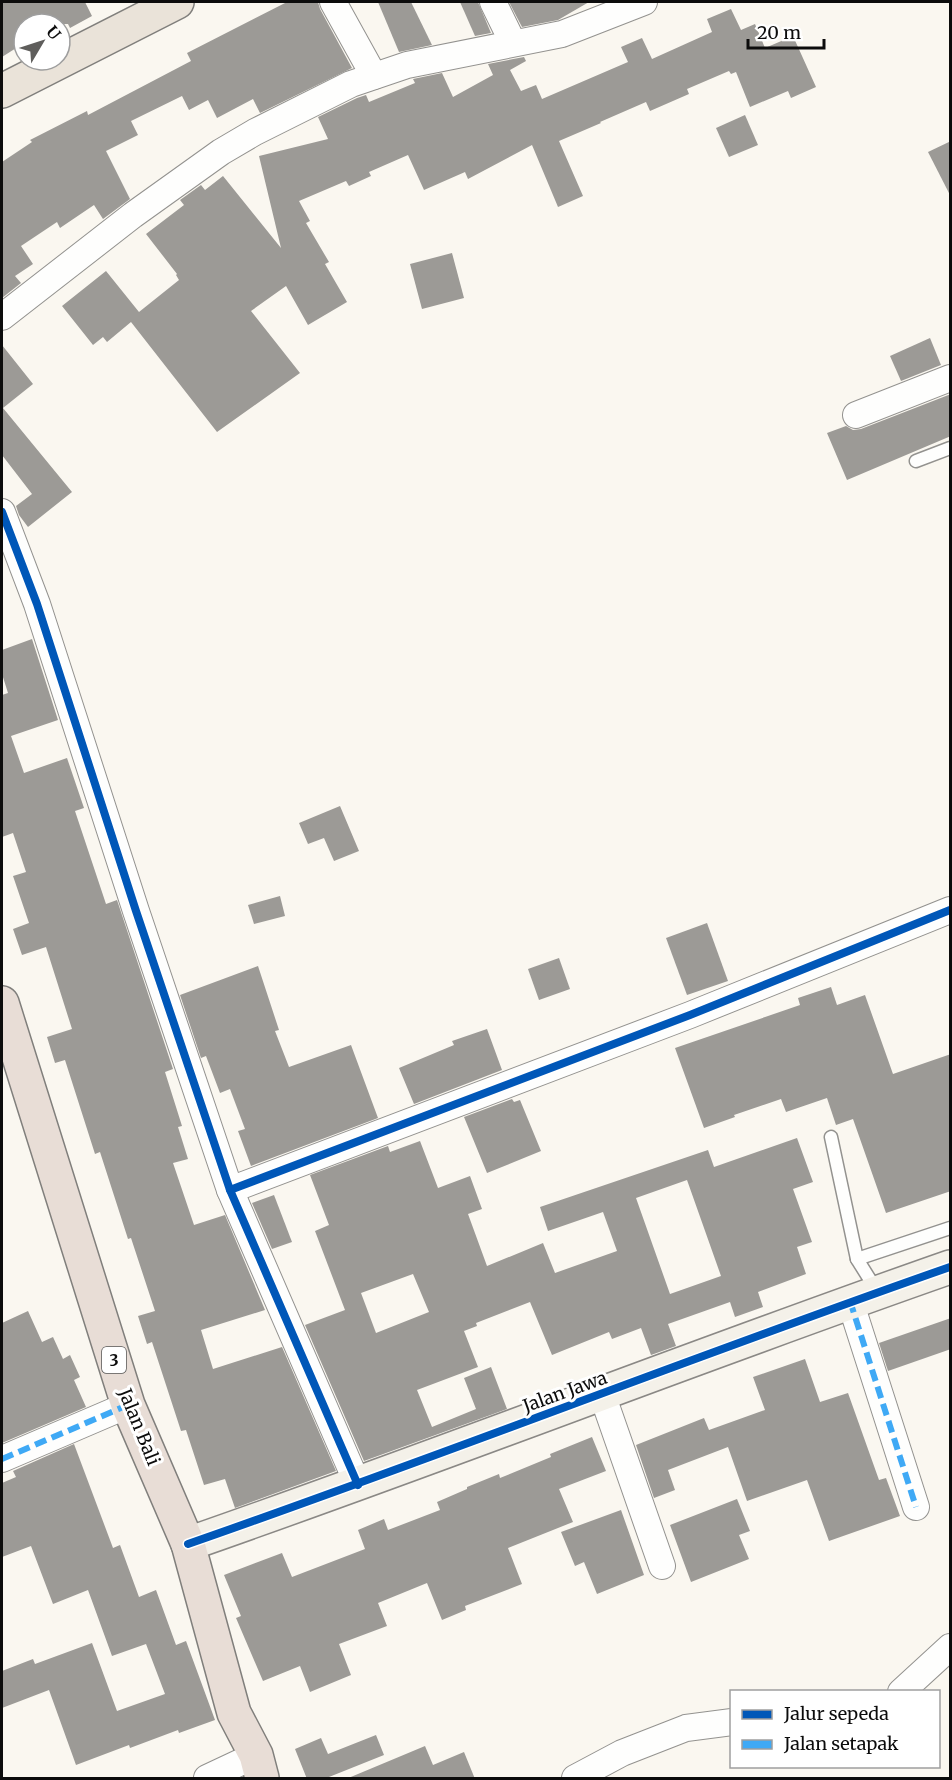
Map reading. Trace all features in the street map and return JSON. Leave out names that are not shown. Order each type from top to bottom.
[{"type":"highway","name":"Jalan Bali","points":[[3,1010],[128,1405],[188,1544],[237,1720],[259,1767]]},
{"type":"main road","points":[[2,91],[177,2]]},
{"type":"street","points":[[333,2],[368,66]]},
{"type":"street","points":[[2,318],[133,215],[221,152],[255,132],[351,84],[368,66],[407,65],[505,26],[562,34],[644,2]]},
{"type":"street","points":[[856,415],[951,378]]},
{"type":"street","points":[[2,512],[37,604],[230,1190],[358,1485]]},
{"type":"street","points":[[230,1190],[690,1015],[951,910]]},
{"type":"street","name":"Jalan Jawa","points":[[188,1544],[358,1485],[864,1297],[951,1267]]},
{"type":"street","points":[[864,1297],[916,1507]]},
{"type":"street","points":[[602,1395],[662,1566]]},
{"type":"street","points":[[2,1459],[128,1405]]},
{"type":"street","points":[[903,1690],[951,1647]]},
{"type":"street","points":[[575,1779],[622,1753],[686,1728],[730,1722]]},
{"type":"street","points":[[207,1779],[259,1767]]},
{"type":"lane","points":[[916,461],[951,448]]},
{"type":"lane","points":[[831,1137],[864,1297]]},
{"type":"lane","points":[[857,1259],[951,1228]]},
{"type":"building","points":[[2,2],[85,2],[92,16],[72,27],[72,12],[12,12],[12,51],[2,57]]},
{"type":"building","points":[[287,2],[318,2],[352,68],[260,113],[253,99],[217,118],[208,100],[189,110],[182,96],[131,121],[138,135],[106,151],[130,199],[103,219],[94,205],[60,228],[57,222],[21,246],[33,264],[15,276],[21,283],[2,298],[2,162],[32,142],[30,140],[87,111],[88,115],[191,61],[187,53]]},
{"type":"building","points":[[378,2],[411,2],[432,45],[399,52]]},
{"type":"building","points":[[460,2],[478,2],[491,33],[475,36]]},
{"type":"building","points":[[509,2],[589,2],[558,20],[522,27]]},
{"type":"building","points":[[731,9],[741,30],[755,24],[765,48],[793,36],[816,87],[791,98],[788,91],[750,107],[736,72],[731,74],[729,71],[687,89],[689,94],[650,111],[646,102],[559,141],[583,196],[558,207],[532,145],[468,179],[465,172],[424,190],[408,155],[369,172],[371,176],[349,186],[346,181],[299,201],[310,221],[306,223],[329,262],[325,264],[347,302],[308,325],[286,286],[251,311],[300,373],[217,432],[131,322],[107,342],[103,337],[93,345],[62,306],[106,271],[139,312],[179,280],[177,274],[146,234],[184,205],[180,200],[201,185],[205,190],[223,176],[281,248],[259,156],[328,139],[318,117],[357,98],[366,95],[369,102],[415,83],[413,79],[442,73],[453,97],[493,75],[488,64],[524,57],[526,61],[510,70],[521,91],[536,85],[542,99],[628,62],[621,47],[642,38],[652,59],[712,32],[707,19]]},
{"type":"building","points":[[745,115],[758,145],[729,157],[716,128]]},
{"type":"building","points":[[951,141],[951,197],[928,152]]},
{"type":"building","points":[[452,253],[464,298],[422,309],[410,264]]},
{"type":"building","points":[[930,338],[941,365],[901,381],[890,356]]},
{"type":"building","points":[[2,345],[33,384],[3,408],[72,492],[28,527],[19,515],[16,506],[32,494],[2,455]]},
{"type":"building","points":[[951,394],[951,436],[847,480],[827,433],[846,426],[853,430],[861,429]]},
{"type":"building","points":[[32,639],[58,720],[11,736],[24,773],[67,758],[84,808],[75,811],[106,904],[117,900],[173,1069],[165,1072],[182,1126],[178,1127],[188,1159],[173,1163],[194,1225],[225,1215],[265,1310],[201,1330],[213,1369],[282,1347],[336,1471],[235,1508],[225,1479],[204,1485],[186,1430],[181,1431],[152,1342],[147,1344],[138,1316],[155,1311],[131,1238],[128,1239],[100,1152],[95,1154],[65,1060],[55,1063],[47,1037],[72,1029],[46,947],[22,955],[13,929],[29,923],[13,876],[26,872],[13,833],[2,837],[2,695],[8,693],[2,674],[2,650]]},
{"type":"building","points":[[340,806],[359,851],[334,861],[324,838],[308,844],[299,823]]},
{"type":"building","points":[[280,896],[285,916],[254,924],[248,905]]},
{"type":"building","points":[[707,923],[728,981],[687,995],[666,938]]},
{"type":"building","points":[[559,958],[570,989],[539,1000],[528,969]]},
{"type":"building","points":[[258,966],[279,1030],[275,1031],[289,1067],[351,1045],[378,1118],[251,1166],[238,1131],[245,1129],[230,1089],[220,1093],[206,1056],[201,1058],[180,995]]},
{"type":"building","points":[[831,987],[837,1005],[865,995],[893,1074],[951,1054],[951,1191],[886,1213],[853,1119],[836,1125],[827,1098],[786,1112],[781,1099],[704,1128],[675,1048],[800,1005],[798,998]]},
{"type":"building","points":[[487,1029],[502,1070],[414,1104],[399,1068],[454,1045],[452,1041]]},
{"type":"building","points":[[512,1099],[514,1102],[520,1100],[541,1151],[487,1173],[464,1117]]},
{"type":"building","points":[[797,1138],[813,1182],[793,1189],[812,1242],[797,1247],[806,1274],[758,1292],[763,1307],[735,1317],[730,1302],[668,1324],[676,1346],[651,1355],[641,1328],[612,1339],[609,1332],[552,1355],[530,1302],[476,1323],[477,1326],[464,1331],[478,1367],[417,1390],[432,1427],[476,1409],[464,1378],[491,1367],[507,1409],[364,1461],[305,1325],[345,1310],[315,1231],[329,1225],[310,1175],[388,1146],[390,1152],[420,1141],[438,1188],[470,1176],[482,1209],[468,1214],[487,1266],[543,1243],[555,1273],[617,1251],[603,1212],[548,1231],[540,1207],[708,1150],[714,1167]],"holes":[[[687,1180],[721,1276],[670,1294],[636,1198]],[[413,1274],[429,1312],[376,1333],[361,1293]]]},
{"type":"building","points":[[274,1195],[292,1242],[272,1249],[252,1203]]},
{"type":"building","points":[[28,1311],[42,1342],[53,1337],[63,1359],[70,1355],[80,1377],[74,1380],[86,1407],[2,1443],[2,1323]]},
{"type":"building","points":[[951,1318],[951,1349],[888,1371],[879,1343]]},
{"type":"building","points":[[805,1359],[820,1402],[848,1393],[879,1480],[886,1478],[900,1516],[829,1541],[807,1480],[747,1501],[728,1447],[668,1470],[675,1490],[654,1498],[636,1445],[704,1418],[709,1430],[765,1410],[753,1377]]},
{"type":"building","points":[[592,1437],[606,1471],[559,1489],[573,1522],[508,1548],[522,1584],[465,1606],[466,1610],[442,1620],[427,1583],[378,1603],[387,1626],[339,1644],[351,1675],[310,1692],[300,1666],[263,1681],[236,1618],[241,1616],[224,1575],[282,1553],[292,1577],[365,1549],[358,1530],[384,1519],[388,1530],[440,1510],[437,1502],[467,1487],[499,1474],[500,1478]]},
{"type":"building","points":[[74,1444],[113,1548],[120,1545],[139,1597],[156,1590],[176,1645],[186,1641],[215,1720],[179,1733],[178,1730],[130,1748],[129,1745],[76,1765],[49,1690],[2,1708],[2,1671],[33,1659],[35,1664],[92,1643],[117,1711],[165,1694],[146,1644],[112,1656],[88,1590],[53,1604],[31,1546],[2,1557],[2,1483],[16,1477],[13,1471]]},
{"type":"building","points":[[737,1499],[750,1531],[739,1535],[749,1559],[691,1582],[670,1525]]},
{"type":"building","points":[[621,1510],[644,1575],[597,1594],[584,1562],[575,1566],[561,1532]]},
{"type":"building","points":[[376,1735],[384,1755],[324,1779],[307,1779],[295,1749],[321,1738],[328,1754]]},
{"type":"building","points":[[425,1746],[433,1765],[464,1752],[475,1779],[346,1779]]},
{"type":"marked path","points":[[850,1301],[916,1507]]},
{"type":"marked path","points":[[2,1459],[128,1405]]},
{"type":"cycle path","points":[[2,512],[37,604],[136,911],[230,1190],[358,1485]]},
{"type":"cycle path","points":[[230,1190],[690,1015],[950,910]]},
{"type":"cycle path","points":[[188,1544],[950,1267]]}]
